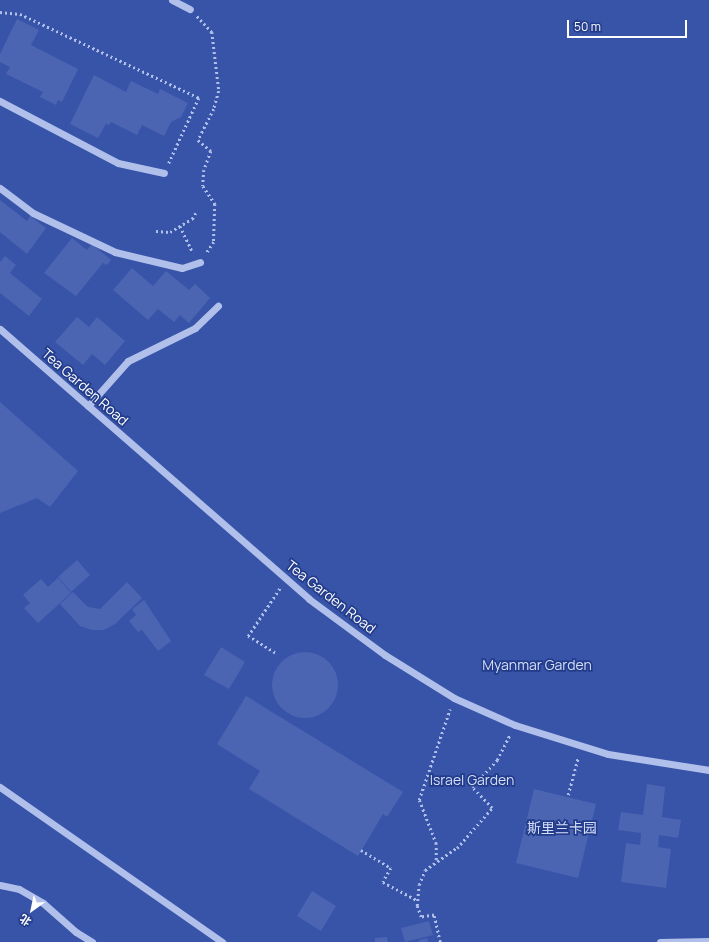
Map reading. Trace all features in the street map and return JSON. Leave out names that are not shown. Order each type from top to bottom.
[{"type":"lane","points":[[172,0],[190,9]]},
{"type":"lane","points":[[0,102],[118,163],[164,173]]},
{"type":"lane","points":[[0,188],[33,213],[115,252],[142,260],[182,268],[200,262]]},
{"type":"lane","points":[[88,406],[128,361],[194,328],[218,306]]},
{"type":"lane","name":"Tea Garden Road","points":[[0,329],[286,579],[385,655],[454,698],[515,725],[608,754],[709,770]]},
{"type":"lane","points":[[0,787],[222,942]]},
{"type":"lane","points":[[0,884],[19,889],[43,903],[76,932],[92,942]]},
{"type":"lane","points":[[660,942],[709,941]]},
{"type":"path","points":[[190,9],[212,32],[219,91],[214,109],[198,140],[211,151],[204,170],[203,186],[215,204],[214,242],[200,262]]},
{"type":"path","points":[[0,12],[20,14],[199,98],[164,173]]},
{"type":"path","points":[[156,231],[170,232],[192,219],[196,212]]},
{"type":"path","points":[[180,226],[193,253]]},
{"type":"path","points":[[275,652],[248,636],[286,579]]},
{"type":"path","points":[[436,860],[436,844],[419,800],[454,698]]},
{"type":"path","points":[[440,942],[434,915],[421,917],[417,900],[424,870],[436,860],[457,848],[492,808],[472,787],[497,760],[515,725]]},
{"type":"path","points":[[568,795],[582,746]]},
{"type":"path","points":[[361,850],[391,868],[382,882],[417,900]]},
{"type":"green space","points":[[0,0],[709,0],[709,942],[0,942]]},
{"type":"building","points":[[17,19],[39,30],[31,45],[78,69],[62,102],[58,100],[56,105],[40,97],[43,92],[6,74],[10,67],[0,62],[0,54]]},
{"type":"building","points":[[94,75],[126,92],[131,81],[158,94],[160,89],[188,103],[181,117],[171,122],[164,136],[142,125],[137,135],[111,122],[109,125],[106,124],[98,138],[70,124]]},
{"type":"building","points":[[0,200],[27,221],[30,216],[46,228],[27,254],[0,232]]},
{"type":"building","points":[[72,238],[87,250],[92,244],[111,260],[107,265],[103,263],[76,296],[44,273]]},
{"type":"building","points":[[5,256],[16,265],[10,273],[42,299],[29,316],[0,293],[0,262]]},
{"type":"building","points":[[132,268],[153,286],[166,271],[189,290],[195,284],[210,298],[189,323],[180,315],[174,322],[158,309],[148,320],[113,290]]},
{"type":"building","points":[[77,317],[89,327],[97,317],[125,341],[105,365],[92,354],[83,365],[55,342]]},
{"type":"building","points":[[0,402],[78,471],[50,507],[37,498],[0,513]]},
{"type":"building","points":[[77,560],[90,575],[71,592],[58,577]]},
{"type":"building","points":[[58,578],[71,593],[38,623],[24,608],[30,603],[23,595],[41,579],[48,587]]},
{"type":"building","points":[[127,582],[142,598],[115,624],[104,630],[92,630],[80,626],[60,604],[73,592],[88,607],[100,609]]},
{"type":"building","points":[[144,600],[171,641],[158,651],[142,630],[138,632],[129,621],[136,615],[132,609]]},
{"type":"building","points":[[221,647],[245,662],[229,689],[204,675]]},
{"type":"building","points":[[305,652],[318,655],[328,662],[335,672],[338,685],[335,698],[328,708],[318,715],[305,718],[292,715],[282,708],[275,698],[272,685],[275,672],[282,662],[292,655]]},
{"type":"building","points":[[246,696],[403,792],[387,817],[383,814],[358,856],[249,789],[260,771],[217,744]]},
{"type":"building","points":[[647,784],[665,787],[662,817],[681,820],[678,838],[659,835],[658,847],[671,849],[666,888],[621,882],[626,843],[640,845],[641,833],[618,830],[621,812],[643,815]]},
{"type":"building","points":[[534,789],[596,804],[578,878],[516,863]]},
{"type":"building","points":[[312,891],[336,906],[321,931],[297,916]]},
{"type":"building","points":[[429,921],[433,935],[405,942],[401,928]]},
{"type":"building","points":[[387,937],[388,942],[375,942],[375,938]]},
{"type":"building","points":[[427,938],[428,942],[419,942],[419,940]]},
{"type":"park label","name":"Myanmar Garden","points":[[537,665]]},
{"type":"park label","name":"Israel Garden","points":[[472,780]]},
{"type":"park label","name":"斯里兰卡园","points":[[562,828]]}]
